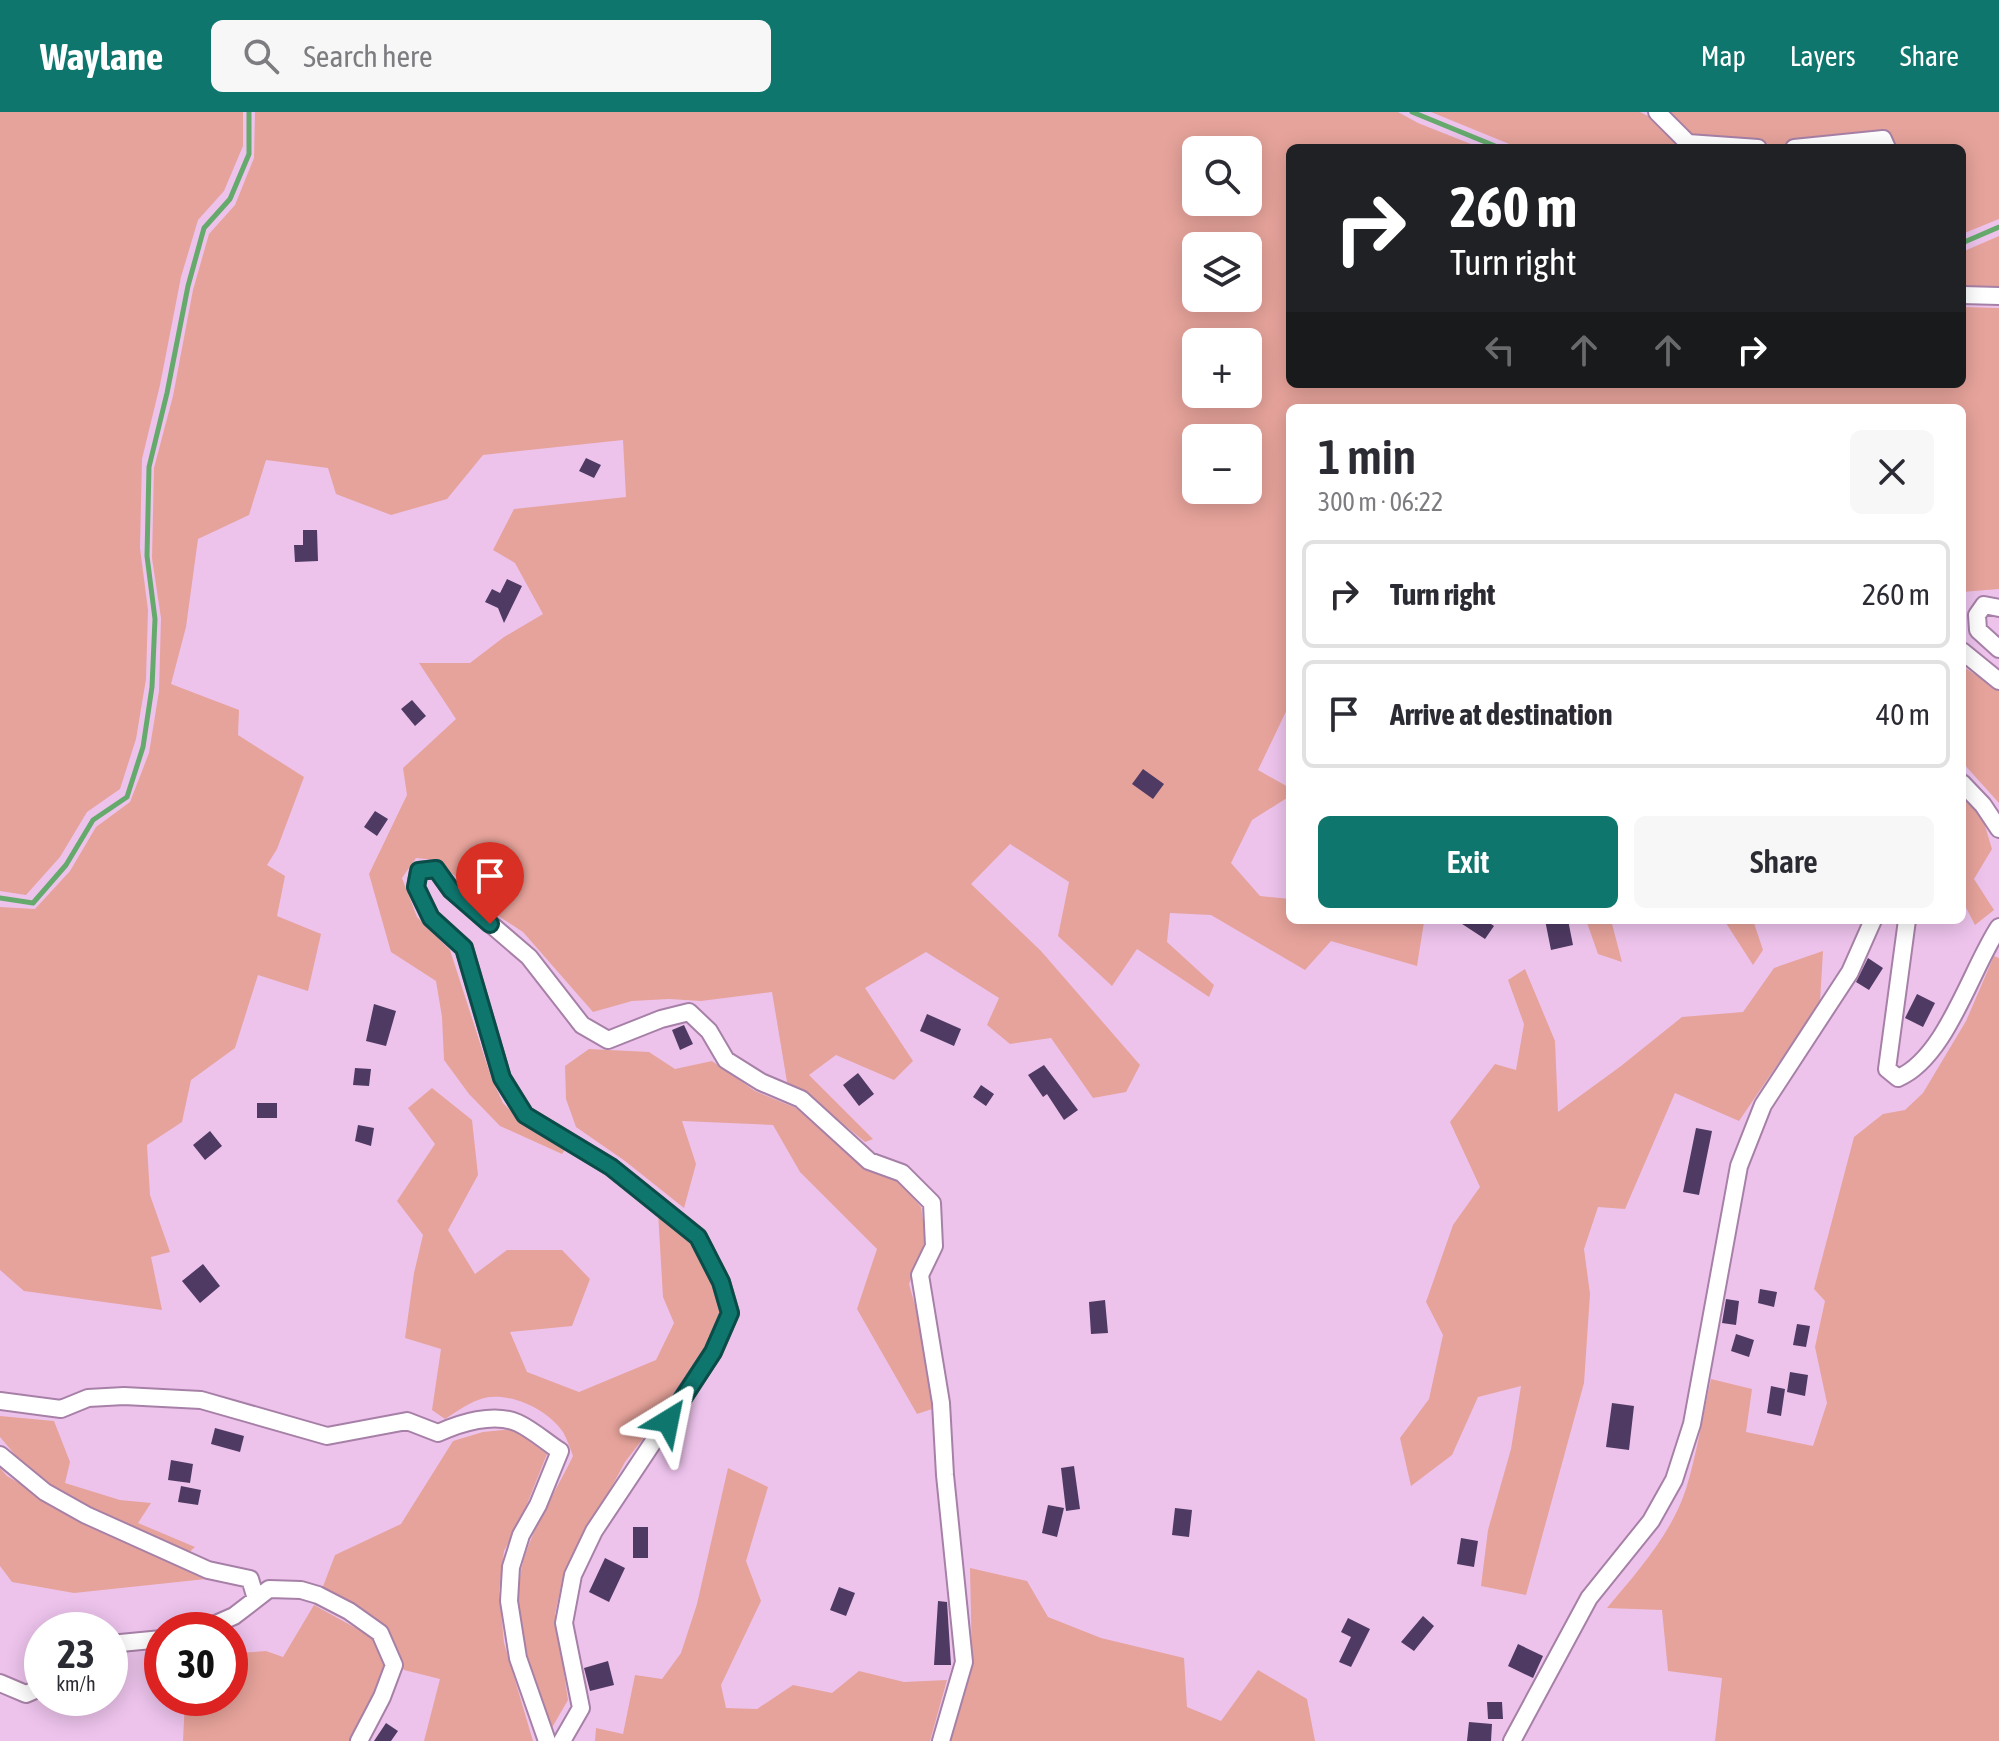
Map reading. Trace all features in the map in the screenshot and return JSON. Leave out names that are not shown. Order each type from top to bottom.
[{"type":"street","points":[[1657,112],[1688,143],[1702,144]]},
{"type":"street","points":[[1834,144],[1883,139],[1885,144]]},
{"type":"street","points":[[1966,295],[1999,296]]},
{"type":"street","points":[[1999,608],[1984,605],[1977,615],[1978,630],[1999,649]]},
{"type":"street","points":[[1966,654],[1999,681]]},
{"type":"street","points":[[1966,787],[1999,829]]},
{"type":"street","points":[[562,1741],[581,1708],[564,1623],[573,1575],[594,1531],[713,1352],[730,1313],[721,1282],[698,1237],[611,1167],[525,1115],[502,1078],[464,948],[431,918],[416,887],[419,871],[436,869],[451,890],[529,957],[582,1025],[608,1040],[661,1019],[689,1012],[709,1031],[726,1060],[761,1082],[801,1099],[869,1161],[902,1173],[932,1203],[934,1246],[920,1275],[941,1403],[964,1662],[941,1741]]},
{"type":"street","points":[[1512,1741],[1589,1598],[1651,1521],[1674,1480],[1692,1424],[1739,1166],[1763,1105],[1850,972],[1871,924]]},
{"type":"street","points":[[1906,924],[1887,1069],[1898,1078],[1914,1071],[1957,1012],[1987,944],[1999,927]]},
{"type":"street","points":[[0,1401],[61,1409],[88,1398],[124,1396],[201,1400],[327,1436],[407,1421],[438,1433],[457,1424],[487,1419],[516,1421],[560,1451],[538,1505],[521,1535],[511,1567],[509,1601],[518,1658],[547,1741]]},
{"type":"street","points":[[0,1455],[45,1492],[86,1515],[208,1570],[250,1579],[256,1599]]},
{"type":"street","points":[[239,1612],[269,1589],[301,1590],[349,1611],[380,1633],[394,1665],[382,1697],[359,1741]]},
{"type":"street","points":[[0,1683],[24,1693]]},
{"type":"shaded area","points":[[0,112],[243,112],[243,146],[224,191],[198,220],[181,277],[142,459],[140,548],[148,610],[146,679],[136,739],[120,789],[87,812],[60,857],[26,895],[0,891]]},
{"type":"shaded area","points":[[255,112],[1398,112],[1471,144],[1286,144],[1286,388],[1966,388],[1966,307],[1999,308],[1999,589],[1966,592],[1966,404],[1286,404],[1286,711],[1258,770],[1286,786],[1286,799],[1252,820],[1231,863],[1260,896],[1286,899],[1286,924],[1424,924],[1417,966],[1331,941],[1305,970],[1211,915],[1170,913],[1167,942],[1214,985],[1209,997],[1137,949],[1112,986],[1058,936],[1069,882],[1010,844],[971,884],[1041,951],[1140,1065],[1126,1092],[1093,1098],[1051,1038],[1010,1044],[987,1025],[999,998],[926,952],[865,988],[913,1061],[894,1080],[836,1055],[809,1075],[873,1139],[865,1142],[808,1095],[787,1082],[772,992],[701,1001],[632,1001],[593,1012],[523,932],[478,903],[458,878],[435,860],[416,858],[402,878],[417,917],[450,950],[491,1077],[503,1103],[528,1128],[566,1148],[562,1154],[500,1126],[469,1094],[444,1060],[436,981],[391,952],[369,874],[407,795],[403,768],[456,719],[419,663],[470,663],[504,637],[543,614],[515,563],[493,550],[514,509],[626,497],[623,440],[483,455],[447,499],[391,515],[336,494],[328,468],[266,460],[249,515],[198,539],[186,627],[171,684],[239,710],[238,735],[304,777],[277,849],[267,865],[285,876],[277,916],[321,934],[308,991],[258,975],[235,1048],[191,1080],[182,1122],[147,1145],[150,1195],[170,1252],[151,1257],[162,1310],[24,1291],[0,1270],[0,907],[35,909],[70,871],[96,827],[130,802],[149,753],[159,691],[161,618],[152,558],[154,468],[173,396],[193,290],[209,234],[235,205],[254,158]]},
{"type":"shaded area","points":[[1431,112],[1640,112],[1650,117],[1679,144],[1509,144]]},
{"type":"shaded area","points":[[1664,112],[1999,112],[1999,219],[1966,232],[1966,144],[1870,144],[1832,137],[1770,144],[1689,136]]},
{"type":"shaded area","points":[[1999,236],[1999,291],[1966,290],[1966,250]]},
{"type":"shaded area","points":[[1966,669],[1999,690],[1999,803],[1966,766]]},
{"type":"shaded area","points":[[1966,800],[1983,819],[1992,849],[1974,879],[1994,910],[1975,925],[1966,908]]},
{"type":"shaded area","points":[[1587,924],[1612,924],[1622,962],[1598,954]]},
{"type":"shaded area","points":[[1727,924],[1754,924],[1763,950],[1753,965]]},
{"type":"shaded area","points":[[1823,951],[1820,1002],[1739,1121],[1675,1093],[1625,1209],[1598,1207],[1584,1249],[1590,1294],[1584,1383],[1526,1595],[1481,1586],[1488,1530],[1511,1449],[1521,1386],[1478,1397],[1452,1455],[1411,1486],[1400,1438],[1429,1399],[1443,1335],[1426,1302],[1453,1225],[1480,1187],[1450,1122],[1495,1064],[1516,1070],[1524,1024],[1508,980],[1525,969],[1555,1041],[1558,1112],[1682,1017],[1743,1012],[1774,968]]},
{"type":"shaded area","points":[[1994,956],[1999,958],[1999,1741],[1715,1741],[1722,1678],[1668,1671],[1662,1610],[1607,1608],[1652,1552],[1680,1506],[1711,1379],[1752,1389],[1746,1432],[1813,1446],[1827,1403],[1815,1347],[1825,1301],[1814,1289],[1854,1137],[1883,1114],[1905,1110],[1923,1093],[1966,1021]]},
{"type":"shaded area","points":[[589,1049],[649,1052],[675,1069],[712,1061],[755,1091],[796,1108],[866,1170],[898,1180],[921,1207],[926,1240],[909,1284],[921,1327],[935,1408],[917,1414],[857,1309],[877,1249],[800,1172],[773,1125],[682,1121],[696,1164],[684,1208],[576,1127],[566,1099],[565,1066]]},
{"type":"shaded area","points":[[432,1088],[472,1120],[478,1175],[448,1230],[475,1274],[507,1250],[562,1250],[590,1279],[572,1326],[510,1332],[527,1372],[579,1392],[656,1360],[674,1323],[663,1297],[658,1212],[694,1238],[718,1286],[724,1311],[706,1351],[625,1462],[563,1577],[555,1614],[568,1700],[550,1731],[525,1647],[519,1582],[532,1536],[573,1456],[556,1424],[539,1410],[517,1400],[484,1398],[445,1419],[432,1410],[441,1349],[405,1338],[423,1235],[397,1201],[435,1144],[408,1108]]},
{"type":"shaded area","points":[[0,1416],[54,1421],[70,1462],[65,1483],[120,1500],[151,1503],[138,1523],[195,1547],[186,1555],[49,1488],[0,1437]]},
{"type":"shaded area","points":[[513,1429],[547,1454],[521,1519],[504,1551],[499,1591],[504,1643],[533,1741],[424,1741],[440,1679],[404,1670],[387,1629],[322,1589],[335,1555],[401,1524],[453,1441],[483,1432]]},
{"type":"shaded area","points":[[0,1468],[7,1476],[83,1521],[206,1579],[74,1593],[12,1582],[0,1566]]},
{"type":"shaded area","points":[[728,1468],[768,1487],[746,1561],[761,1601],[721,1685],[726,1708],[757,1709],[793,1685],[832,1693],[859,1671],[904,1682],[947,1680],[930,1741],[595,1741],[596,1728],[623,1734],[635,1675],[662,1679],[681,1653],[697,1604]]},
{"type":"shaded area","points":[[970,1568],[1027,1581],[1048,1617],[1101,1638],[1184,1658],[1187,1707],[1221,1721],[1258,1670],[1307,1699],[1315,1741],[948,1741],[972,1665]]},
{"type":"shaded area","points":[[314,1605],[372,1637],[385,1666],[376,1697],[352,1741],[183,1741],[184,1716],[248,1716],[248,1652],[266,1651],[283,1657]]},
{"type":"building","points":[[586,458],[601,465],[594,478],[579,471]]},
{"type":"building","points":[[303,530],[317,530],[318,561],[295,562],[294,545],[303,545]]},
{"type":"building","points":[[507,579],[522,586],[504,623],[498,608],[485,602],[492,589],[500,593]]},
{"type":"building","points":[[412,700],[426,716],[415,726],[401,709]]},
{"type":"building","points":[[1143,769],[1164,784],[1153,799],[1132,784]]},
{"type":"building","points":[[375,811],[388,819],[377,836],[364,827]]},
{"type":"building","points":[[1462,924],[1491,924],[1494,926],[1485,939]]},
{"type":"building","points":[[1546,924],[1569,924],[1573,945],[1551,950]]},
{"type":"building","points":[[1868,958],[1883,968],[1869,990],[1856,982]]},
{"type":"building","points":[[1917,994],[1935,1003],[1923,1027],[1905,1018]]},
{"type":"building","points":[[374,1004],[396,1011],[386,1046],[366,1041]]},
{"type":"building","points":[[927,1014],[961,1029],[954,1046],[920,1031]]},
{"type":"building","points":[[684,1025],[693,1044],[680,1050],[672,1030]]},
{"type":"building","points":[[1044,1065],[1078,1110],[1064,1120],[1047,1094],[1043,1097],[1028,1075]]},
{"type":"building","points":[[355,1068],[371,1069],[369,1086],[353,1085]]},
{"type":"building","points":[[858,1073],[874,1094],[859,1106],[843,1085]]},
{"type":"building","points":[[981,1085],[994,1094],[986,1106],[973,1097]]},
{"type":"building","points":[[257,1103],[277,1103],[277,1118],[257,1118]]},
{"type":"building","points":[[358,1125],[374,1128],[371,1146],[355,1141]]},
{"type":"building","points":[[1696,1128],[1712,1131],[1699,1195],[1683,1192]]},
{"type":"building","points":[[210,1131],[222,1146],[205,1160],[193,1145]]},
{"type":"building","points":[[203,1264],[220,1286],[200,1303],[182,1281]]},
{"type":"building","points":[[1760,1289],[1777,1292],[1774,1307],[1758,1303]]},
{"type":"building","points":[[1726,1299],[1739,1301],[1736,1325],[1722,1323]]},
{"type":"building","points":[[1105,1300],[1108,1333],[1091,1334],[1089,1302]]},
{"type":"building","points":[[1797,1324],[1810,1326],[1806,1347],[1793,1345]]},
{"type":"building","points":[[1736,1334],[1754,1340],[1749,1357],[1731,1351]]},
{"type":"building","points":[[1790,1372],[1808,1375],[1805,1396],[1787,1392]]},
{"type":"building","points":[[1771,1386],[1785,1389],[1781,1416],[1767,1413]]},
{"type":"building","points":[[1612,1403],[1634,1406],[1629,1450],[1606,1447]]},
{"type":"building","points":[[215,1428],[244,1436],[240,1452],[211,1444]]},
{"type":"building","points":[[171,1460],[193,1464],[190,1483],[168,1480]]},
{"type":"building","points":[[1074,1466],[1080,1509],[1066,1511],[1061,1468]]},
{"type":"building","points":[[181,1486],[201,1490],[198,1505],[178,1502]]},
{"type":"building","points":[[1048,1505],[1064,1508],[1057,1537],[1042,1533]]},
{"type":"building","points":[[1175,1508],[1192,1510],[1189,1537],[1172,1535]]},
{"type":"building","points":[[633,1527],[648,1527],[648,1558],[633,1558]]},
{"type":"building","points":[[1461,1538],[1478,1541],[1474,1567],[1457,1564]]},
{"type":"building","points":[[605,1558],[625,1568],[609,1602],[589,1592]]},
{"type":"building","points":[[839,1587],[855,1593],[846,1616],[830,1610]]},
{"type":"building","points":[[938,1601],[947,1602],[951,1665],[934,1665]]},
{"type":"building","points":[[1423,1616],[1434,1626],[1414,1651],[1401,1642]]},
{"type":"building","points":[[1348,1618],[1370,1629],[1351,1667],[1339,1662],[1351,1637],[1341,1632]]},
{"type":"building","points":[[1518,1644],[1543,1656],[1533,1678],[1508,1666]]},
{"type":"building","points":[[608,1661],[614,1685],[590,1691],[584,1668]]},
{"type":"building","points":[[1487,1702],[1502,1702],[1503,1719],[1488,1719]]},
{"type":"building","points":[[1469,1722],[1492,1724],[1491,1741],[1467,1741]]},
{"type":"building","points":[[386,1723],[398,1731],[391,1741],[374,1741]]},
{"type":"waterway","points":[[0,898],[33,903],[66,865],[93,820],[127,797],[143,747],[152,687],[155,619],[147,556],[149,467],[188,286],[204,228],[230,199],[249,154],[249,112]]},
{"type":"waterway","points":[[1412,112],[1490,144]]},
{"type":"waterway","points":[[1966,241],[1999,227]]},
{"type":"route","points":[[490,924],[451,890],[436,869],[419,871],[416,887],[431,918],[464,948],[502,1078],[525,1115],[611,1167],[698,1237],[721,1282],[730,1313],[713,1352],[668,1421]]}]
